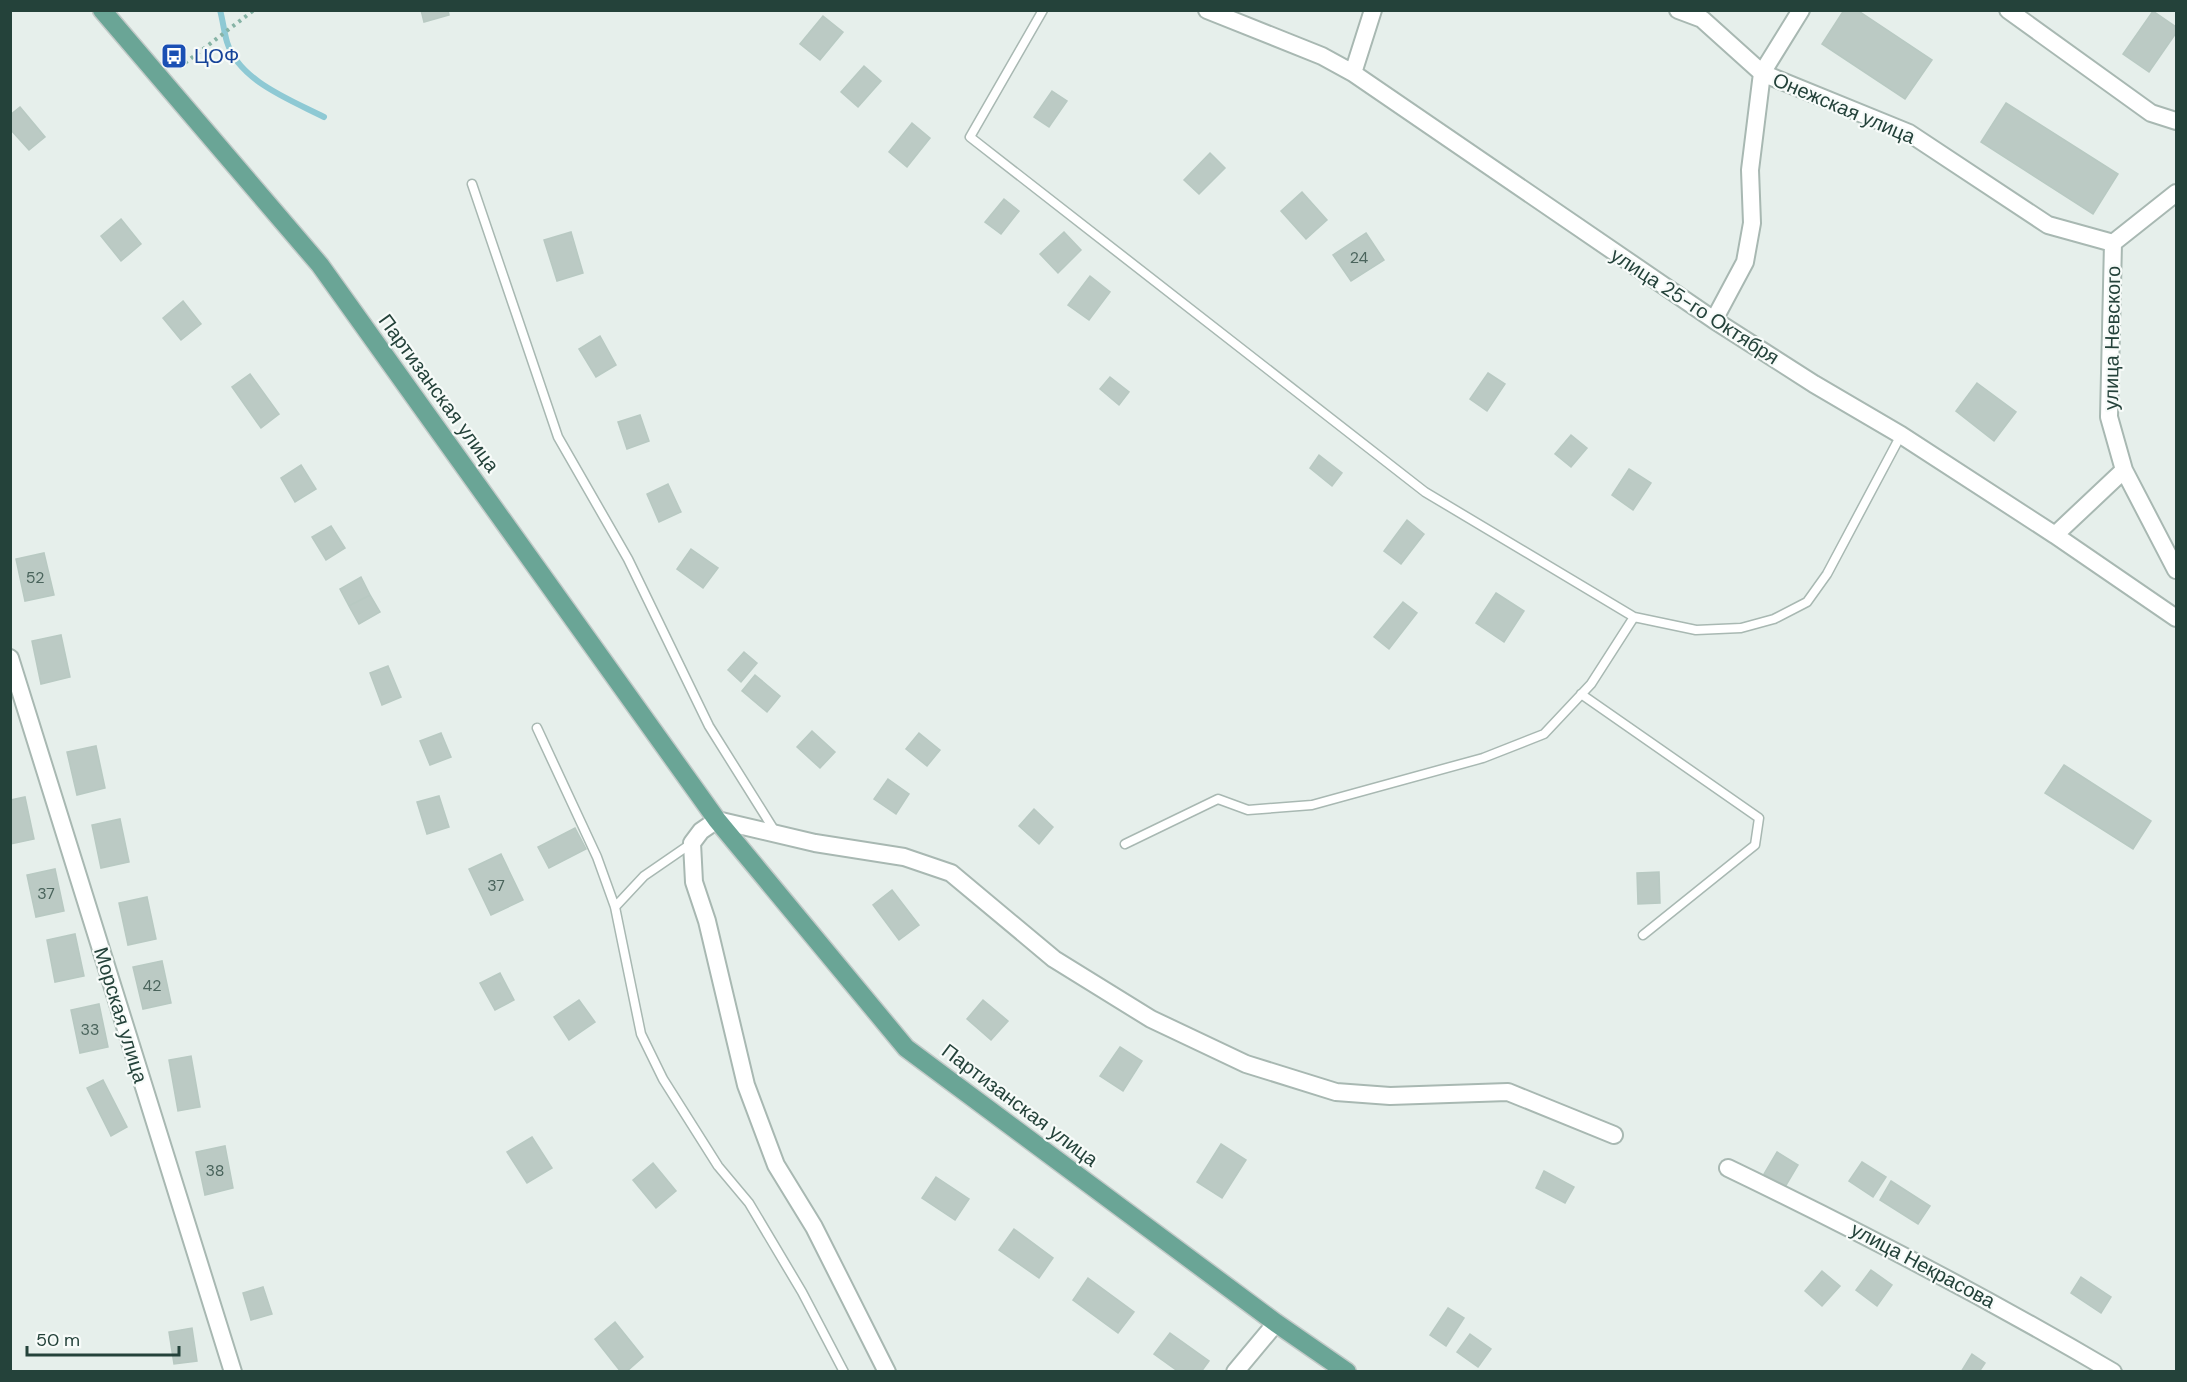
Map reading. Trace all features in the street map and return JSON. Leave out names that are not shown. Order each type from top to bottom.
[{"type":"main road","name":"Партизанская улица","points":[[102,10],[320,265],[717,820],[906,1048],[1276,1323],[1347,1371]]},
{"type":"street","name":"улица 25-го Октября","points":[[1207,10],[1322,56],[1353,73],[1714,320],[1814,384],[1901,435],[2055,535],[2176,618]]},
{"type":"street","points":[[1353,73],[1373,10]]},
{"type":"street","name":"Онежская улица","points":[[1678,10],[1702,20],[1762,73],[1909,133],[2048,225],[2113,243]]},
{"type":"street","points":[[1714,320],[1744,262],[1752,223],[1750,170],[1762,73],[1801,10]]},
{"type":"street","points":[[2008,10],[2151,113],[2176,121]]},
{"type":"street","name":"улица Невского","points":[[2176,194],[2113,243],[2109,417],[2124,470],[2176,570]]},
{"type":"street","points":[[2055,535],[2124,470]]},
{"type":"street","name":"Морская улица","points":[[10,658],[233,1371]]},
{"type":"street","points":[[887,1371],[814,1227],[776,1165],[746,1085],[707,921],[694,882],[692,843],[701,831],[717,820],[778,836],[904,857],[951,873],[1054,959],[1150,1019],[1246,1064],[1336,1092],[1390,1096],[1508,1092],[1614,1135]]},
{"type":"street","name":"улица Некрасова","points":[[1728,1168],[1836,1219],[2018,1316],[2113,1371]]},
{"type":"street","points":[[1235,1371],[1276,1323]]},
{"type":"lane","points":[[1043,10],[970,137],[1425,492],[1634,617],[1696,630],[1741,628],[1774,619],[1807,602],[1827,574],[1901,435]]},
{"type":"lane","points":[[472,184],[558,437],[628,559],[709,726],[778,836]]},
{"type":"lane","points":[[1125,844],[1218,799],[1248,810],[1312,805],[1483,758],[1544,734],[1591,684],[1634,617]]},
{"type":"lane","points":[[1581,694],[1759,818],[1755,845],[1643,935]]},
{"type":"lane","points":[[537,728],[597,857],[615,907],[641,1034],[663,1079],[718,1166],[749,1203],[802,1292],[844,1371]]},
{"type":"lane","points":[[615,907],[644,876],[692,843]]},
{"type":"path","points":[[185,63],[254,10]]},
{"type":"building","points":[[421,10],[448,10],[449,15],[424,22]]},
{"type":"building","points":[[1844,10],[1857,10],[1932,60],[1905,99],[1822,44]]},
{"type":"building","points":[[2153,11],[2176,27],[2176,33],[2149,72],[2123,54]]},
{"type":"building","points":[[823,16],[843,32],[820,60],[800,44]]},
{"type":"building","points":[[864,66],[881,81],[858,107],[841,92]]},
{"type":"building","points":[[1052,91],[1067,101],[1049,127],[1034,117]]},
{"type":"building","points":[[2006,103],[2118,174],[2093,214],[1981,142]]},
{"type":"building","points":[[20,107],[45,137],[29,150],[10,129],[10,115]]},
{"type":"building","points":[[912,123],[930,138],[907,167],[889,152]]},
{"type":"building","points":[[1210,153],[1225,168],[1199,194],[1184,180]]},
{"type":"building","points":[[1302,192],[1327,220],[1306,239],[1281,211]]},
{"type":"building","points":[[1004,199],[1019,211],[1001,234],[985,222]]},
{"type":"building","points":[[121,219],[141,244],[121,261],[101,236]]},
{"type":"building","points":[[571,232],[583,273],[557,281],[544,240]]},
{"type":"building","points":[[1064,232],[1081,250],[1058,273],[1040,254]]},
{"type":"building","points":[[1366,233],[1384,260],[1351,281],[1333,255]]},
{"type":"building","points":[[1090,276],[1110,292],[1089,320],[1068,305]]},
{"type":"building","points":[[183,301],[201,324],[181,340],[163,318]]},
{"type":"building","points":[[600,336],[616,365],[596,377],[579,349]]},
{"type":"building","points":[[1488,373],[1505,384],[1487,411],[1470,399]]},
{"type":"building","points":[[250,374],[279,414],[261,428],[232,387]]},
{"type":"building","points":[[1110,377],[1129,392],[1119,405],[1100,389]]},
{"type":"building","points":[[1977,383],[2016,412],[1994,441],[1956,411]]},
{"type":"building","points":[[640,415],[649,441],[627,449],[618,422]]},
{"type":"building","points":[[1571,435],[1587,448],[1571,467],[1555,454]]},
{"type":"building","points":[[1319,455],[1342,473],[1332,486],[1310,468]]},
{"type":"building","points":[[301,465],[316,489],[295,502],[281,478]]},
{"type":"building","points":[[1629,469],[1651,483],[1633,510],[1612,495]]},
{"type":"building","points":[[668,484],[681,512],[659,522],[647,494]]},
{"type":"building","points":[[1407,520],[1424,534],[1401,564],[1384,551]]},
{"type":"building","points":[[331,526],[345,548],[326,560],[312,537]]},
{"type":"building","points":[[691,549],[718,568],[703,588],[677,569]]},
{"type":"building","points":[[44,553],[54,595],[25,601],[16,559]]},
{"type":"building","points":[[361,577],[370,595],[349,606],[340,589]]},
{"type":"building","points":[[1496,593],[1524,611],[1504,642],[1476,623]]},
{"type":"building","points":[[370,595],[380,612],[359,624],[349,606]]},
{"type":"building","points":[[1403,602],[1417,613],[1389,649],[1374,637]]},
{"type":"building","points":[[61,635],[70,677],[41,684],[32,641]]},
{"type":"building","points":[[744,652],[757,663],[741,682],[728,670]]},
{"type":"building","points":[[388,666],[401,697],[382,705],[370,673]]},
{"type":"building","points":[[755,675],[780,696],[767,712],[742,691]]},
{"type":"building","points":[[812,731],[835,752],[820,768],[797,747]]},
{"type":"building","points":[[441,733],[451,757],[430,765],[420,741]]},
{"type":"building","points":[[919,733],[940,750],[927,766],[906,749]]},
{"type":"building","points":[[96,746],[105,788],[77,795],[67,752]]},
{"type":"building","points":[[2064,765],[2151,821],[2133,849],[2045,793]]},
{"type":"building","points":[[888,779],[909,794],[896,814],[874,799]]},
{"type":"building","points":[[439,796],[449,827],[427,834],[417,802]]},
{"type":"building","points":[[25,797],[34,839],[10,844],[10,800]]},
{"type":"building","points":[[1034,809],[1053,827],[1039,844],[1019,826]]},
{"type":"building","points":[[120,819],[129,862],[101,868],[92,825]]},
{"type":"building","points":[[575,828],[586,849],[549,868],[538,847]]},
{"type":"building","points":[[501,854],[523,900],[491,915],[469,869]]},
{"type":"building","points":[[55,869],[64,911],[36,917],[27,875]]},
{"type":"building","points":[[1659,872],[1660,903],[1638,904],[1637,873]]},
{"type":"building","points":[[892,890],[919,925],[899,940],[873,905]]},
{"type":"building","points":[[147,897],[156,939],[128,945],[119,903]]},
{"type":"building","points":[[75,934],[84,976],[55,982],[47,940]]},
{"type":"building","points":[[162,961],[171,1003],[143,1009],[133,967]]},
{"type":"building","points":[[500,973],[514,1000],[495,1010],[480,983]]},
{"type":"building","points":[[579,1000],[595,1022],[569,1040],[554,1017]]},
{"type":"building","points":[[983,1000],[1008,1021],[991,1040],[967,1019]]},
{"type":"building","points":[[99,1004],[108,1047],[80,1053],[71,1010]]},
{"type":"building","points":[[1120,1047],[1142,1061],[1123,1091],[1100,1076]]},
{"type":"building","points":[[191,1056],[200,1107],[178,1111],[169,1060]]},
{"type":"building","points":[[103,1080],[127,1127],[111,1136],[87,1088]]},
{"type":"building","points":[[532,1137],[552,1168],[527,1183],[507,1152]]},
{"type":"building","points":[[1221,1144],[1246,1160],[1222,1198],[1197,1182]]},
{"type":"building","points":[[225,1146],[233,1188],[205,1195],[196,1152]]},
{"type":"building","points":[[1777,1152],[1798,1165],[1785,1187],[1764,1174]]},
{"type":"building","points":[[1862,1162],[1886,1177],[1873,1197],[1849,1181]]},
{"type":"building","points":[[653,1163],[676,1191],[656,1208],[633,1180]]},
{"type":"building","points":[[1544,1171],[1574,1187],[1565,1203],[1536,1188]]},
{"type":"building","points":[[936,1177],[969,1199],[955,1220],[922,1198]]},
{"type":"building","points":[[1891,1181],[1930,1206],[1918,1224],[1880,1200]]},
{"type":"building","points":[[1014,1229],[1053,1258],[1039,1278],[999,1250]]},
{"type":"building","points":[[1871,1270],[1892,1285],[1877,1306],[1856,1290]]},
{"type":"building","points":[[1822,1271],[1840,1286],[1822,1306],[1805,1291]]},
{"type":"building","points":[[2081,1277],[2111,1297],[2101,1313],[2071,1293]]},
{"type":"building","points":[[1088,1278],[1134,1312],[1118,1333],[1073,1300]]},
{"type":"building","points":[[263,1287],[272,1314],[251,1320],[243,1293]]},
{"type":"building","points":[[1448,1308],[1464,1318],[1446,1346],[1430,1335]]},
{"type":"building","points":[[615,1322],[643,1357],[626,1372],[621,1372],[595,1339]]},
{"type":"building","points":[[192,1328],[197,1361],[174,1364],[169,1332]]},
{"type":"building","points":[[1170,1333],[1209,1361],[1201,1372],[1179,1372],[1154,1354]]},
{"type":"building","points":[[1470,1334],[1491,1349],[1478,1367],[1457,1352]]},
{"type":"building","points":[[1972,1354],[1985,1363],[1979,1372],[1961,1372]]},
{"type":"waterway","points":[[220,10],[227,42],[233,56],[243,68],[268,88],[324,117]]},
{"type":"place","name":"ЦОФ","points":[[174,56]]}]
